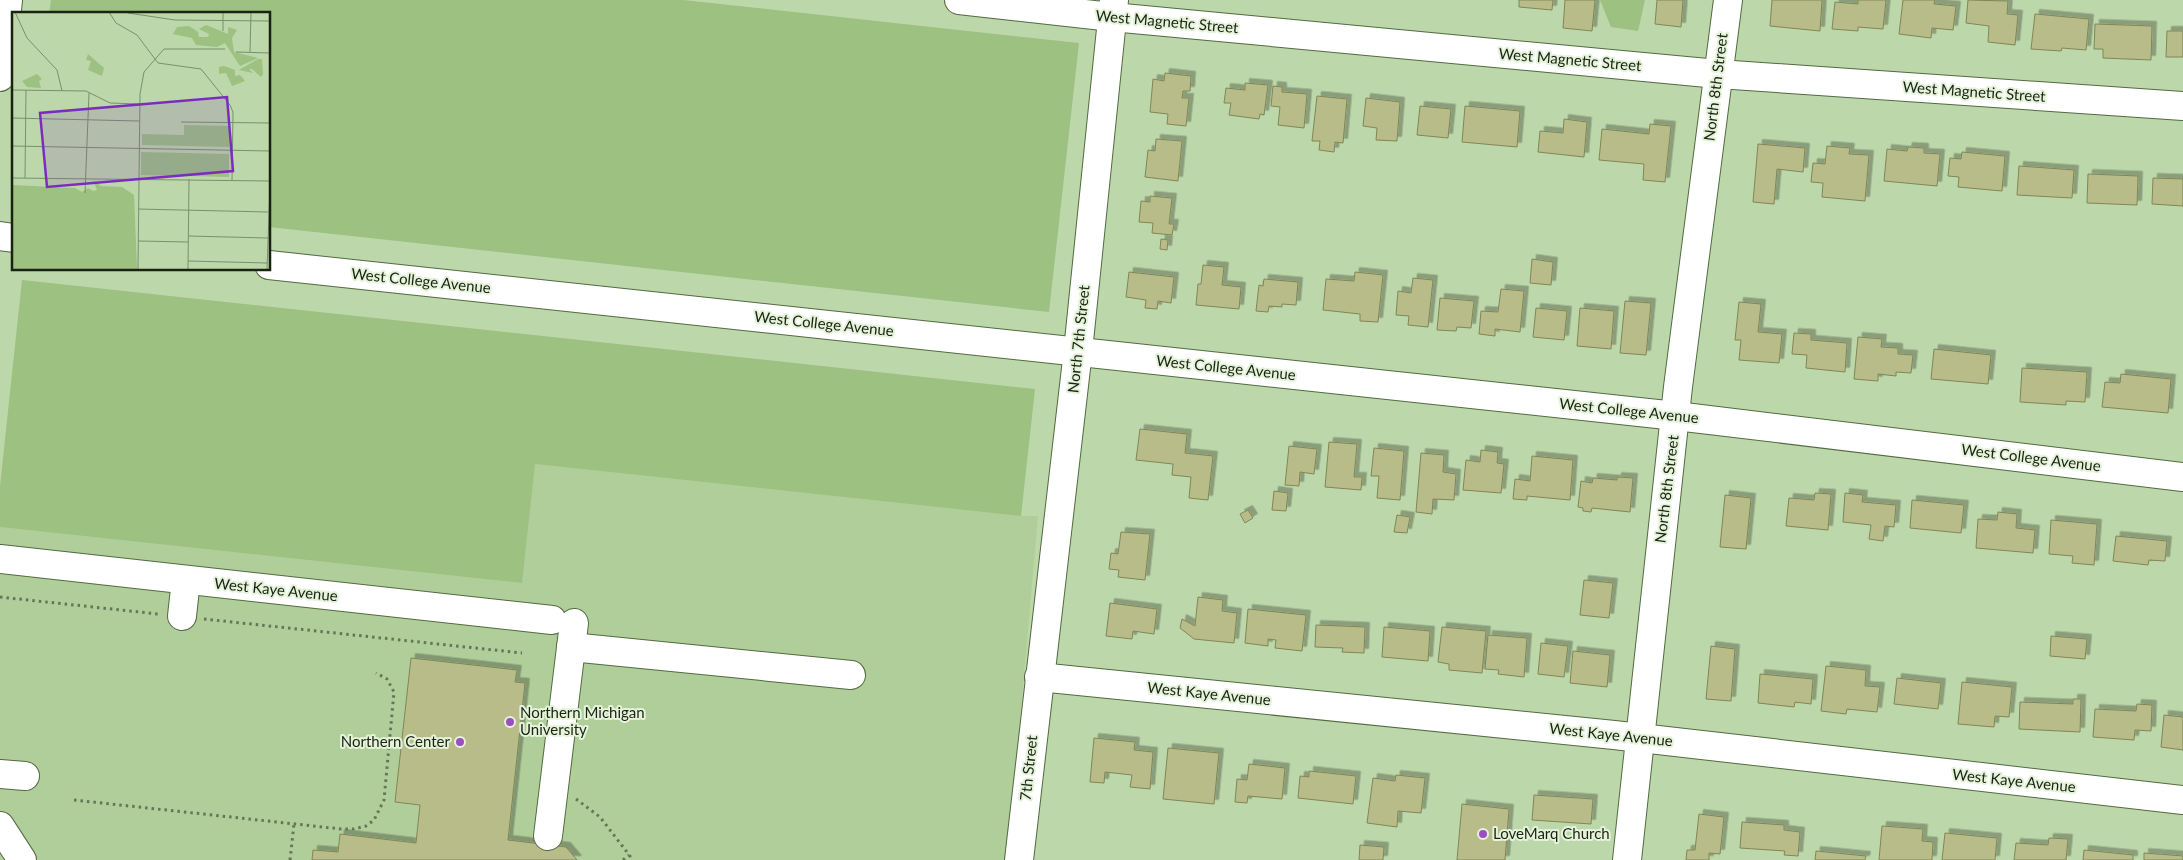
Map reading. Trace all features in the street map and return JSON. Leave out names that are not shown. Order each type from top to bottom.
[{"type":"street","points":[[0,77],[8,0]]},
{"type":"street","name":"West Magnetic Street","points":[[959,0],[1113,9],[1718,74],[2183,106]]},
{"type":"street","name":"North 8th Street","points":[[1627,860],[1676,416],[1728,0]]},
{"type":"street","name":"North 7th Street","points":[[1039,677],[1078,351],[1113,9]]},
{"type":"street","name":"West College Avenue","points":[[270,265],[1676,416],[2183,477]]},
{"type":"street","name":"West Kaye Avenue","points":[[0,559],[186,580],[565,630],[851,675]]},
{"type":"street","points":[[182,616],[186,580]]},
{"type":"street","points":[[548,836],[565,630]]},
{"type":"street","name":"West Kaye Avenue","points":[[1039,677],[1639,738],[2183,800]]},
{"type":"street","name":"7th Street","points":[[1019,860],[1039,677]]},
{"type":"street","points":[[0,826],[22,860]]},
{"type":"path","points":[[0,597],[522,653]]},
{"type":"path","points":[[74,800],[294,824],[354,829],[366,826],[374,820],[384,800],[394,692],[387,679],[376,673]]},
{"type":"path","points":[[572,794],[586,809],[600,818],[633,860]]},
{"type":"path","points":[[290,860],[294,824]]},
{"type":"path","points":[[623,860],[629,855]]},
{"type":"shaded area","points":[[51,0],[683,0],[1079,43],[1049,312],[270,227],[270,12],[49,12]]},
{"type":"shaded area","points":[[1600,0],[1645,0],[1638,31],[1611,27]]},
{"type":"shaded area","points":[[22,280],[1035,389],[1021,516],[535,464],[522,583],[0,527],[0,486]]},
{"type":"shaded area","name":"Northern Michigan University","points":[[535,464],[1021,516],[1038,516],[1008,860],[0,860],[0,527],[521,583]]},
{"type":"building","points":[[1519,0],[1553,0],[1552,10],[1519,7]]},
{"type":"building","points":[[1565,0],[1595,0],[1592,31],[1563,28]]},
{"type":"building","points":[[1657,0],[1683,0],[1681,27],[1655,24]]},
{"type":"building","points":[[1772,0],[1822,0],[1820,31],[1770,26]]},
{"type":"building","points":[[1858,0],[1886,0],[1883,29],[1858,27],[1858,31],[1832,29],[1835,2],[1858,4]]},
{"type":"building","points":[[1903,0],[1935,0],[1934,4],[1956,6],[1953,30],[1932,28],[1931,38],[1899,34]]},
{"type":"building","points":[[1968,0],[2008,1],[2007,14],[2018,15],[2015,45],[1988,42],[1989,26],[1966,23]]},
{"type":"building","points":[[2035,14],[2089,19],[2086,50],[2062,48],[2061,51],[2031,49]]},
{"type":"building","points":[[2095,24],[2152,26],[2151,60],[2103,58],[2103,49],[2094,49]]},
{"type":"building","points":[[2167,31],[2183,31],[2183,57],[2166,57]]},
{"type":"building","points":[[1165,73],[1191,76],[1190,91],[1183,91],[1182,98],[1189,98],[1186,126],[1167,124],[1168,114],[1150,112],[1153,79],[1164,81]]},
{"type":"building","points":[[1245,83],[1268,85],[1264,115],[1260,114],[1259,119],[1229,115],[1231,103],[1224,103],[1226,88],[1245,90]]},
{"type":"building","points":[[1273,86],[1282,87],[1282,92],[1307,94],[1304,128],[1278,125],[1280,107],[1271,106]]},
{"type":"building","points":[[1317,96],[1347,99],[1343,143],[1335,142],[1334,152],[1319,150],[1320,141],[1312,141]]},
{"type":"building","points":[[1366,98],[1400,102],[1397,141],[1376,140],[1377,128],[1363,126]]},
{"type":"building","points":[[1420,106],[1451,109],[1448,138],[1417,135]]},
{"type":"building","points":[[1465,106],[1520,111],[1517,147],[1462,142]]},
{"type":"building","points":[[1564,119],[1587,122],[1584,157],[1538,152],[1540,131],[1563,133]]},
{"type":"building","points":[[1650,124],[1671,126],[1665,182],[1643,180],[1644,164],[1599,160],[1602,129],[1649,134]]},
{"type":"building","points":[[1156,139],[1182,141],[1178,181],[1145,177],[1148,150],[1155,151]]},
{"type":"building","points":[[1758,144],[1805,148],[1803,172],[1777,169],[1774,204],[1753,202]]},
{"type":"building","points":[[1827,146],[1850,148],[1849,154],[1869,155],[1865,201],[1822,197],[1823,183],[1811,182],[1813,163],[1825,164]]},
{"type":"building","points":[[1908,147],[1924,148],[1924,153],[1940,154],[1937,186],[1884,181],[1887,149],[1907,151]]},
{"type":"building","points":[[1962,152],[2005,156],[2002,191],[1958,187],[1959,177],[1948,176],[1950,158],[1961,159]]},
{"type":"building","points":[[2019,166],[2074,170],[2072,198],[2017,195]]},
{"type":"building","points":[[2088,174],[2138,176],[2137,205],[2087,203]]},
{"type":"building","points":[[2153,178],[2183,179],[2183,206],[2152,204]]},
{"type":"building","points":[[1150,196],[1172,198],[1169,224],[1174,224],[1172,235],[1152,233],[1153,223],[1139,222],[1141,201],[1150,202]]},
{"type":"building","points":[[1161,239],[1168,240],[1167,250],[1160,249]]},
{"type":"building","points":[[1532,259],[1553,262],[1551,285],[1530,283]]},
{"type":"building","points":[[1203,265],[1224,267],[1222,285],[1241,287],[1239,309],[1196,305],[1198,284],[1201,284]]},
{"type":"building","points":[[1129,272],[1174,277],[1171,303],[1158,301],[1157,309],[1145,308],[1146,300],[1126,297]]},
{"type":"building","points":[[1355,272],[1383,275],[1378,322],[1360,321],[1360,314],[1323,310],[1326,279],[1354,281]]},
{"type":"building","points":[[1413,278],[1433,280],[1428,327],[1408,325],[1409,316],[1396,315],[1398,291],[1411,293]]},
{"type":"building","points":[[1264,279],[1298,282],[1296,305],[1282,304],[1282,307],[1269,306],[1268,312],[1256,311],[1259,285],[1263,286]]},
{"type":"building","points":[[1501,289],[1524,291],[1520,332],[1495,329],[1495,336],[1479,334],[1481,311],[1498,312]]},
{"type":"building","points":[[1440,298],[1474,301],[1471,328],[1457,327],[1456,331],[1437,330]]},
{"type":"building","points":[[1625,301],[1651,303],[1646,355],[1620,353]]},
{"type":"building","points":[[1739,302],[1761,304],[1758,332],[1782,334],[1779,363],[1739,360],[1741,340],[1735,340]]},
{"type":"building","points":[[1536,308],[1567,311],[1564,340],[1533,337]]},
{"type":"building","points":[[1580,308],[1614,311],[1611,349],[1577,346]]},
{"type":"building","points":[[1794,333],[1811,334],[1811,340],[1847,343],[1845,372],[1806,368],[1807,355],[1792,354]]},
{"type":"building","points":[[1858,337],[1882,339],[1881,347],[1898,348],[1898,354],[1913,355],[1911,373],[1896,372],[1896,376],[1878,374],[1878,381],[1854,379]]},
{"type":"building","points":[[1934,349],[1991,355],[1988,384],[1931,379]]},
{"type":"building","points":[[2022,368],[2087,372],[2085,402],[2066,401],[2066,405],[2020,402]]},
{"type":"building","points":[[2121,374],[2171,379],[2168,413],[2102,407],[2105,382],[2120,383]]},
{"type":"building","points":[[1140,429],[1187,434],[1185,453],[1213,456],[1208,500],[1189,498],[1191,477],[1172,475],[1173,464],[1136,460]]},
{"type":"building","points":[[1329,442],[1357,444],[1354,477],[1362,477],[1361,490],[1325,487]]},
{"type":"building","points":[[1289,446],[1317,449],[1314,474],[1300,472],[1299,486],[1285,485]]},
{"type":"building","points":[[1374,448],[1404,451],[1400,500],[1377,498],[1379,476],[1371,476]]},
{"type":"building","points":[[1481,450],[1498,452],[1497,463],[1504,464],[1501,493],[1463,490],[1466,460],[1480,462]]},
{"type":"building","points":[[1421,453],[1444,455],[1443,472],[1456,474],[1454,500],[1433,499],[1432,514],[1416,512]]},
{"type":"building","points":[[1532,456],[1573,460],[1570,500],[1527,496],[1527,500],[1513,499],[1515,479],[1530,481]]},
{"type":"building","points":[[1617,477],[1633,478],[1630,512],[1592,508],[1591,512],[1583,511],[1583,508],[1578,507],[1581,481],[1592,483],[1593,478],[1617,480]]},
{"type":"building","points":[[1274,491],[1288,493],[1286,511],[1272,510]]},
{"type":"building","points":[[1815,493],[1831,494],[1828,530],[1786,526],[1789,498],[1814,500]]},
{"type":"building","points":[[1845,493],[1863,495],[1862,502],[1896,505],[1894,527],[1885,526],[1883,541],[1869,539],[1871,525],[1843,522]]},
{"type":"building","points":[[1725,495],[1751,498],[1746,549],[1720,547]]},
{"type":"building","points":[[1912,500],[1964,505],[1961,533],[1910,528]]},
{"type":"building","points":[[1248,510],[1253,518],[1245,523],[1240,514]]},
{"type":"building","points":[[1998,512],[2017,514],[2016,528],[2035,530],[2033,553],[1976,548],[1978,519],[1997,520]]},
{"type":"building","points":[[1397,515],[1410,517],[1407,533],[1394,532]]},
{"type":"building","points":[[2051,520],[2097,524],[2094,565],[2072,563],[2073,556],[2049,554]]},
{"type":"building","points":[[1121,532],[1150,534],[1145,580],[1118,577],[1119,570],[1109,569],[1111,553],[1118,554]]},
{"type":"building","points":[[2116,536],[2167,541],[2165,561],[2149,560],[2148,565],[2113,561]]},
{"type":"building","points":[[1584,580],[1613,583],[1609,618],[1580,615]]},
{"type":"building","points":[[1198,597],[1223,600],[1222,611],[1237,613],[1234,643],[1194,639],[1180,628],[1182,619],[1195,626]]},
{"type":"building","points":[[1110,603],[1157,609],[1154,634],[1133,631],[1132,639],[1106,636]]},
{"type":"building","points":[[1248,609],[1306,615],[1302,651],[1275,648],[1276,640],[1268,639],[1268,646],[1245,643]]},
{"type":"building","points":[[1316,625],[1365,627],[1364,653],[1342,652],[1343,648],[1315,647]]},
{"type":"building","points":[[1384,627],[1430,631],[1428,661],[1382,657]]},
{"type":"building","points":[[1442,627],[1486,631],[1482,673],[1449,670],[1449,664],[1438,662]]},
{"type":"building","points":[[1488,635],[1527,638],[1524,677],[1498,674],[1499,670],[1485,669]]},
{"type":"building","points":[[2051,636],[2087,639],[2085,659],[2050,656]]},
{"type":"building","points":[[1541,643],[1568,646],[1564,677],[1538,674]]},
{"type":"building","points":[[1711,646],[1735,649],[1731,701],[1706,699]]},
{"type":"building","points":[[1573,651],[1610,655],[1607,687],[1570,683]]},
{"type":"building","name":"Northern Center","points":[[411,658],[517,670],[515,682],[525,683],[508,840],[566,847],[577,860],[312,860],[313,850],[338,852],[340,834],[416,843],[420,805],[395,802]]},
{"type":"building","points":[[1826,666],[1866,670],[1865,686],[1880,687],[1877,712],[1847,709],[1846,714],[1821,711]]},
{"type":"building","points":[[1760,674],[1813,679],[1811,704],[1795,702],[1794,707],[1758,703]]},
{"type":"building","points":[[1897,678],[1941,683],[1938,709],[1894,704]]},
{"type":"building","points":[[1962,682],[2012,687],[2009,717],[1995,716],[1994,727],[1958,724]]},
{"type":"building","points":[[2073,699],[2081,699],[2080,732],[2019,729],[2020,702],[2073,704]]},
{"type":"building","points":[[2137,704],[2152,705],[2151,731],[2135,730],[2134,740],[2093,737],[2095,709],[2136,711]]},
{"type":"building","points":[[2164,715],[2183,717],[2183,750],[2161,747]]},
{"type":"building","points":[[1094,738],[1135,742],[1134,750],[1153,752],[1150,789],[1130,787],[1132,775],[1105,772],[1104,783],[1090,782]]},
{"type":"building","points":[[1168,748],[1219,753],[1214,804],[1163,799]]},
{"type":"building","points":[[1249,764],[1285,768],[1282,799],[1248,796],[1247,803],[1235,802],[1237,779],[1247,780]]},
{"type":"building","points":[[1309,771],[1356,776],[1353,804],[1298,798],[1300,776],[1309,777]]},
{"type":"building","points":[[1396,775],[1425,778],[1421,813],[1398,811],[1397,827],[1367,823],[1373,778],[1395,781]]},
{"type":"building","points":[[1534,795],[1593,799],[1591,824],[1532,820]]},
{"type":"building","name":"LoveMarq Church","points":[[1462,804],[1509,809],[1505,860],[1457,860]]},
{"type":"building","points":[[1699,814],[1724,817],[1720,854],[1709,853],[1709,860],[1686,860],[1687,850],[1695,850]]},
{"type":"building","points":[[1742,822],[1784,825],[1784,830],[1800,832],[1798,856],[1784,855],[1785,851],[1740,848]]},
{"type":"building","points":[[1882,826],[1923,829],[1922,841],[1933,842],[1932,860],[1879,860]]},
{"type":"building","points":[[1945,833],[1997,838],[1995,860],[1942,860]]},
{"type":"building","points":[[2049,838],[2068,839],[2066,860],[2014,860],[2016,843],[2048,845]]},
{"type":"building","points":[[1360,845],[1384,847],[1383,860],[1359,860]]},
{"type":"building","points":[[2084,850],[2133,855],[2133,860],[2083,860]]},
{"type":"building","points":[[1816,851],[1866,856],[1865,860],[1815,860]]},
{"type":"building","points":[[2144,853],[2183,856],[2183,860],[2144,860]]},
{"type":"place","name":"Northern Michigan University","points":[[510,722]]},
{"type":"place","name":"Northern Center","points":[[460,742]]},
{"type":"place","name":"LoveMarq Church","points":[[1483,834]]}]
